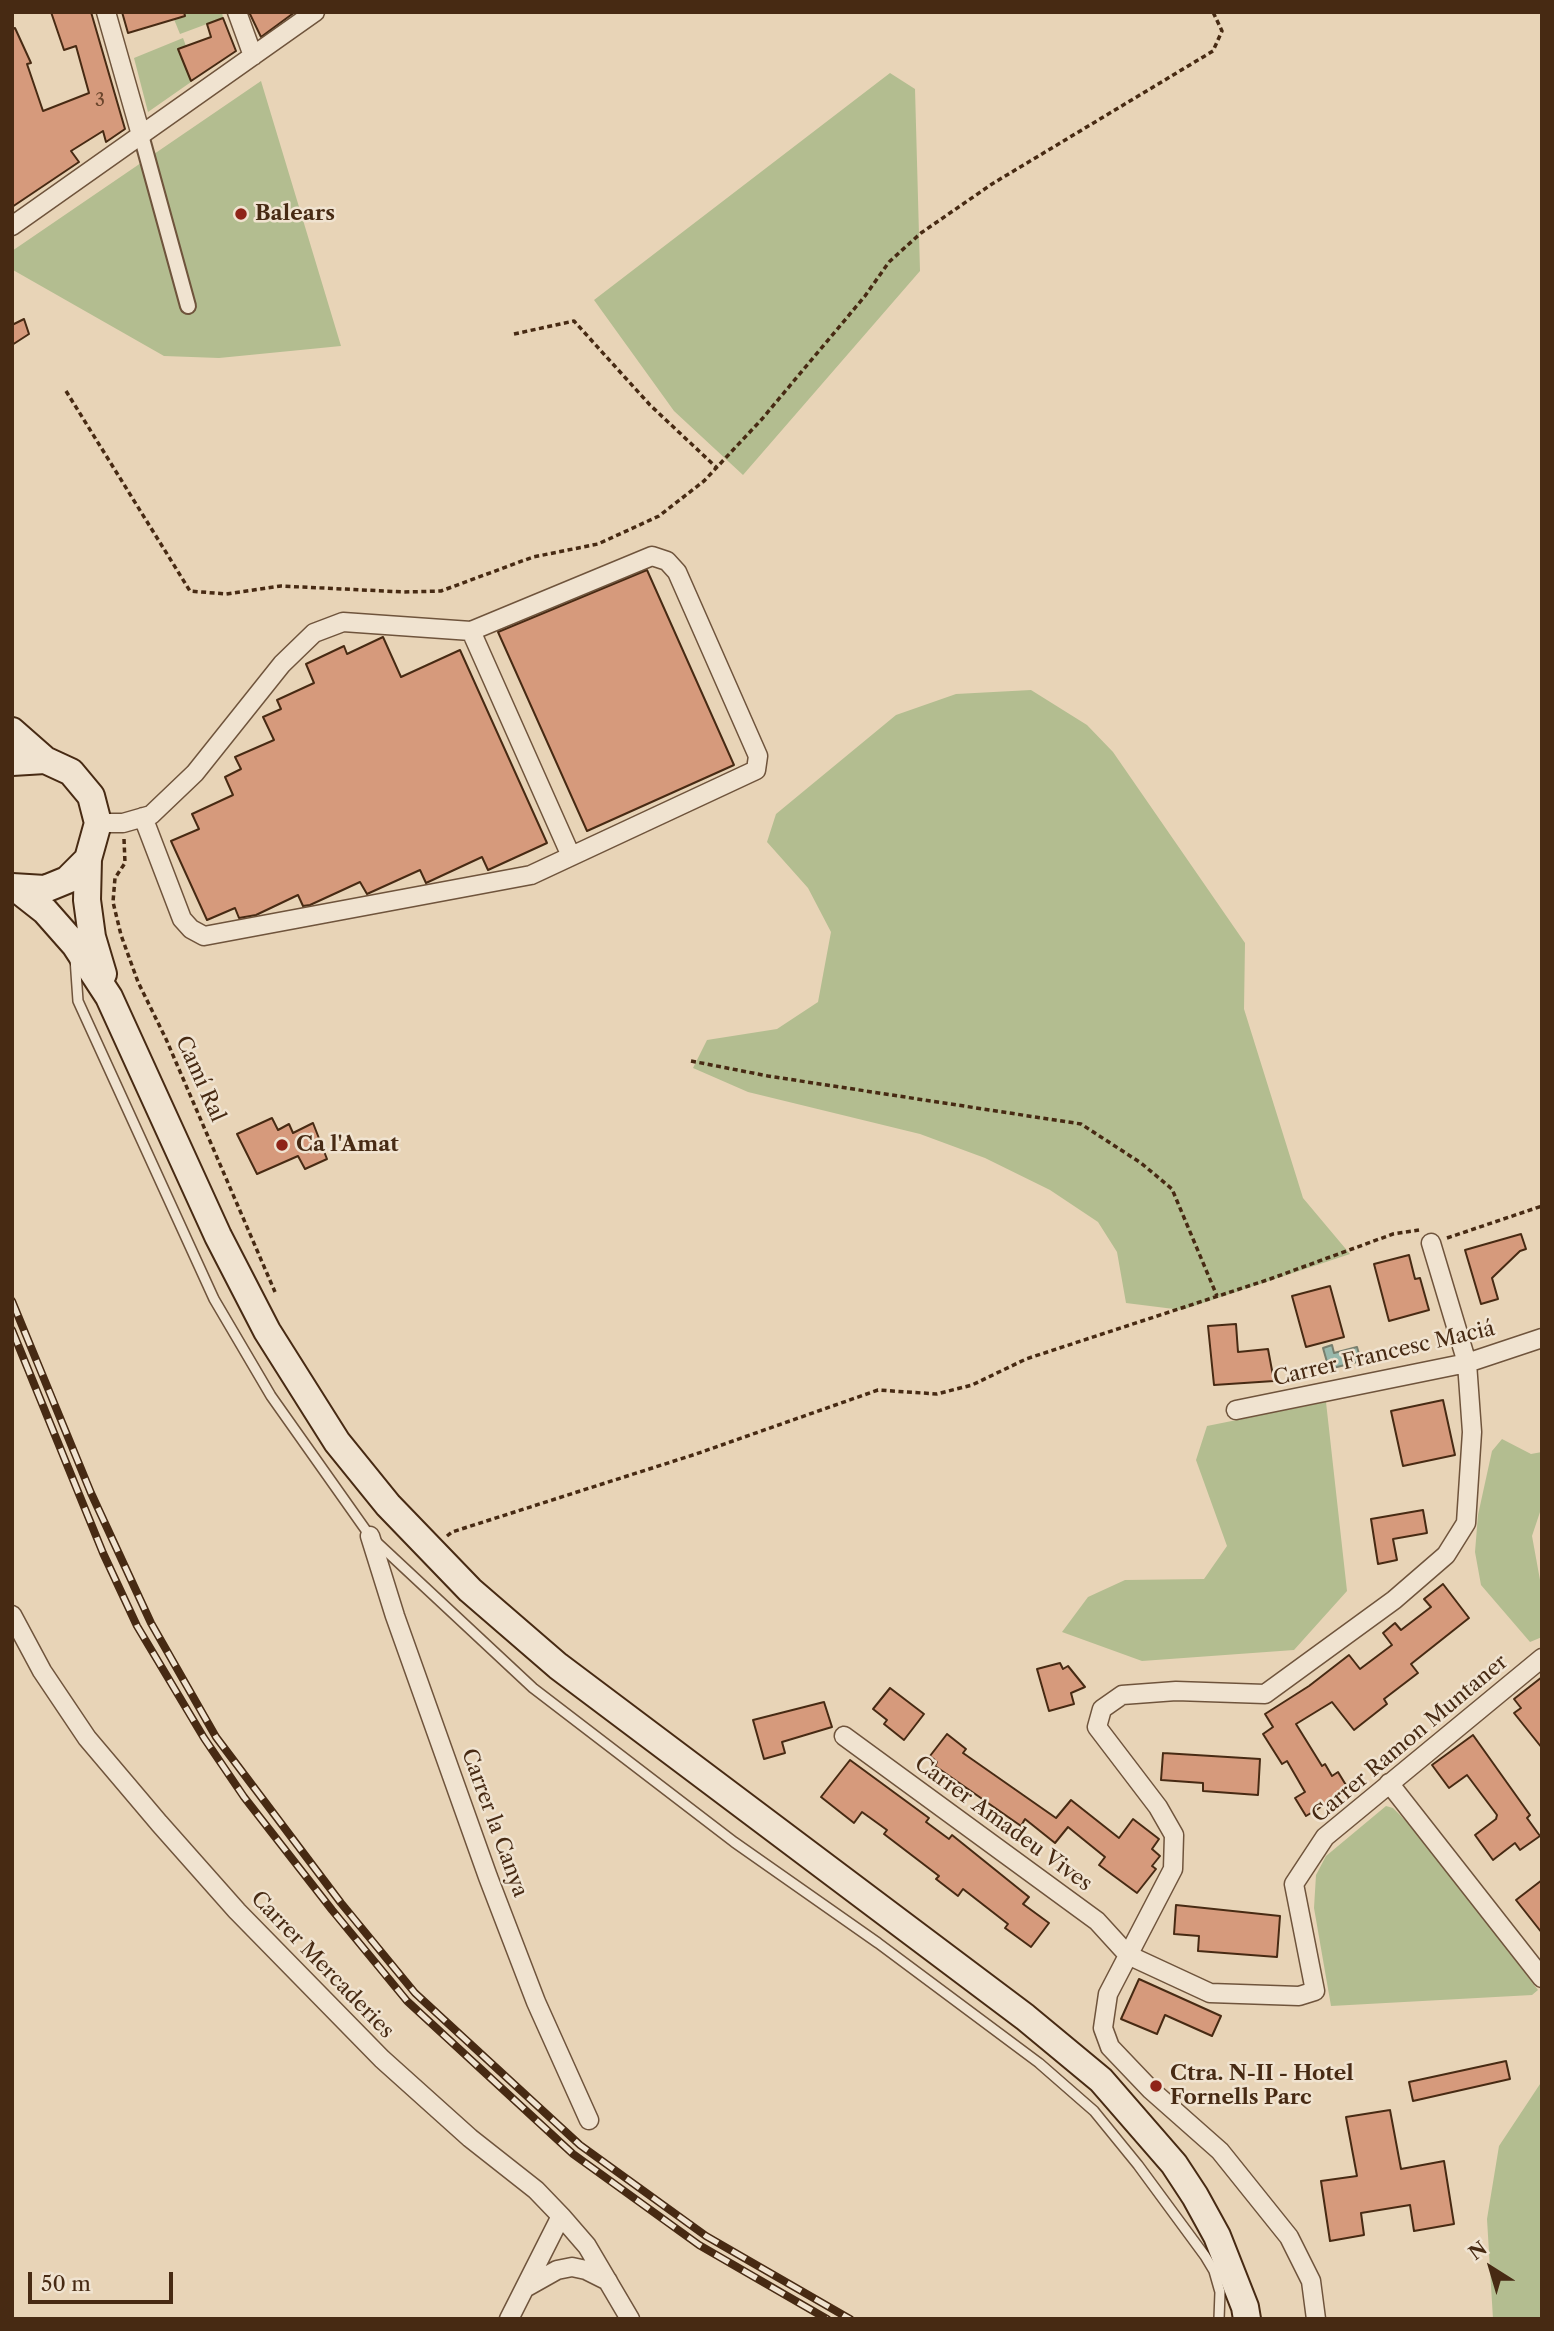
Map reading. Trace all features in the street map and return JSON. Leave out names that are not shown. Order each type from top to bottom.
[{"type":"main road","points":[[12,731],[45,760],[71,772],[110,823],[88,859],[75,873],[57,885],[30,890],[15,888]]},
{"type":"main road","points":[[12,762],[45,760]]},
{"type":"main road","points":[[88,859],[92,937],[109,997],[218,1236],[267,1331],[337,1442],[430,1550],[470,1590],[558,1666],[1026,2017],[1101,2080],[1174,2164],[1217,2236],[1247,2319]]},
{"type":"main road","points":[[15,888],[45,911],[75,946],[109,997]]},
{"type":"main road","points":[[1230,2268],[1230,2319]]},
{"type":"street","points":[[106,12],[188,306]]},
{"type":"street","points":[[237,12],[253,56]]},
{"type":"street","points":[[12,226],[315,12]]},
{"type":"street","points":[[110,823],[151,815],[195,773],[282,664],[314,633],[342,622],[471,631],[652,556],[667,561],[677,572],[758,757],[756,769],[531,875],[204,936],[191,929],[182,919],[143,817]]},
{"type":"street","points":[[471,631],[571,856]]},
{"type":"street","points":[[1316,2319],[1311,2281],[1289,2237],[1220,2151],[1142,2082],[1110,2047],[1103,2017],[1108,1994],[1174,1869],[1174,1835],[1158,1807],[1097,1727],[1102,1709],[1122,1695],[1176,1691],[1265,1694],[1394,1600],[1446,1555],[1466,1523],[1472,1432],[1467,1363],[1431,1243]]},
{"type":"street","name":"Carrer Francesc Maciá","points":[[1236,1410],[1467,1363],[1542,1338]]},
{"type":"street","name":"Carrer la Canya","points":[[370,1536],[395,1616],[488,1877],[536,2002],[589,2120]]},
{"type":"street","name":"Carrer Mercaderies","points":[[12,1615],[42,1671],[87,1738],[237,1910],[382,2059],[536,2190],[561,2216],[587,2246],[630,2319]]},
{"type":"street","name":"Carrer Ramon Muntaner","points":[[1128,1955],[1210,1993],[1299,1996],[1315,1991],[1294,1884],[1325,1837],[1542,1658]]},
{"type":"street","name":"Carrer Amadeu Vives","points":[[844,1736],[1097,1921],[1128,1955]]},
{"type":"street","points":[[1389,1783],[1542,1978]]},
{"type":"street","points":[[509,2319],[561,2216]]},
{"type":"street","points":[[525,2288],[557,2270],[572,2267],[586,2270],[611,2283]]},
{"type":"lane","points":[[75,946],[78,1001],[214,1299],[271,1396],[370,1536],[533,1688],[734,1842],[878,1942],[1024,2051],[1086,2104],[1130,2154],[1205,2256],[1214,2271],[1220,2292],[1219,2319]]},
{"type":"path","points":[[66,391],[190,591],[226,594],[281,586],[404,592],[456,587],[533,557],[591,546],[659,516],[718,468],[756,426],[893,258],[921,233],[992,184],[1213,51],[1222,31],[1213,12]]},
{"type":"path","points":[[514,334],[575,321],[650,405],[718,468]]},
{"type":"path","name":"Camí Ral","points":[[110,823],[125,863],[115,878],[113,902],[121,935],[138,982],[171,1051],[276,1296]]},
{"type":"path","points":[[691,1061],[768,1076],[1080,1124],[1141,1164],[1172,1189],[1217,1296]]},
{"type":"path","points":[[430,1550],[452,1532],[683,1458],[878,1390],[937,1394],[972,1385],[1026,1359],[1217,1296],[1392,1234],[1420,1230],[1431,1243],[1542,1206]]},
{"type":"green space","points":[[171,12],[222,12],[223,18],[180,34]]},
{"type":"green space","points":[[183,38],[186,46],[178,49],[191,82],[148,112],[134,58]]},
{"type":"green space","points":[[890,73],[915,89],[920,271],[743,475],[674,411],[594,300]]},
{"type":"green space","points":[[261,81],[341,346],[219,358],[164,356],[13,270],[12,251]]},
{"type":"green space","points":[[1031,690],[1087,725],[1113,752],[1245,943],[1244,1009],[1303,1198],[1350,1254],[1182,1310],[1126,1303],[1117,1252],[1098,1222],[1050,1190],[985,1158],[920,1134],[748,1092],[693,1068],[707,1040],[777,1029],[818,1002],[831,932],[808,888],[767,842],[776,814],[896,715],[956,694]]},
{"type":"green space","points":[[1326,1402],[1347,1591],[1294,1650],[1142,1661],[1062,1632],[1088,1597],[1125,1580],[1204,1579],[1227,1546],[1196,1460],[1207,1426]]},
{"type":"green space","points":[[1502,1439],[1531,1454],[1542,1452],[1542,1506],[1532,1536],[1542,1591],[1542,1637],[1530,1642],[1481,1585],[1475,1552],[1478,1515],[1492,1451]]},
{"type":"green space","points":[[1386,1806],[1393,1808],[1421,1836],[1538,1990],[1532,1995],[1331,2006],[1314,1908],[1316,1875],[1326,1856]]},
{"type":"green space","points":[[1542,2081],[1541,2319],[1493,2319],[1487,2219],[1499,2146]]},
{"type":"shaded area","points":[[1332,1345],[1334,1353],[1357,1347],[1361,1361],[1329,1369],[1323,1348]]},
{"type":"building","points":[[51,12],[91,12],[125,129],[106,142],[103,131],[71,151],[79,162],[12,207],[12,29],[15,28],[31,63],[27,64],[43,111],[89,93],[76,46],[64,50]]},
{"type":"building","points":[[122,12],[184,12],[185,16],[128,33]]},
{"type":"building","points":[[249,12],[295,12],[261,37]]},
{"type":"building","points":[[223,18],[236,51],[191,81],[178,49],[211,37],[207,24]]},
{"type":"building","points":[[24,319],[29,334],[12,345],[12,325]]},
{"type":"building","points":[[647,570],[734,765],[587,831],[498,632]]},
{"type":"building","points":[[383,637],[401,677],[460,650],[547,843],[488,870],[482,857],[426,883],[420,870],[367,894],[360,882],[310,905],[303,906],[298,895],[256,915],[239,918],[235,908],[207,920],[171,841],[199,829],[192,814],[233,795],[225,777],[241,769],[235,757],[274,740],[263,717],[281,709],[277,700],[314,683],[306,664],[344,646],[347,654]]},
{"type":"building","name":"Ca l'Amat","points":[[272,1118],[278,1130],[289,1124],[293,1133],[313,1123],[327,1159],[305,1169],[298,1156],[257,1174],[237,1134]]},
{"type":"building","points":[[1521,1234],[1526,1249],[1520,1251],[1492,1278],[1498,1299],[1481,1304],[1465,1250]]},
{"type":"building","points":[[1409,1255],[1415,1279],[1420,1278],[1429,1310],[1389,1321],[1374,1264]]},
{"type":"building","points":[[1330,1286],[1344,1337],[1306,1347],[1292,1296]]},
{"type":"building","points":[[1236,1324],[1238,1352],[1268,1349],[1274,1381],[1214,1385],[1208,1326]]},
{"type":"building","points":[[1443,1400],[1455,1455],[1403,1466],[1391,1411]]},
{"type":"building","points":[[1423,1510],[1427,1533],[1393,1539],[1397,1560],[1378,1564],[1371,1519]]},
{"type":"building","points":[[1443,1584],[1469,1618],[1411,1664],[1418,1673],[1384,1699],[1387,1704],[1354,1730],[1332,1702],[1296,1724],[1322,1766],[1325,1764],[1332,1776],[1338,1772],[1349,1790],[1306,1816],[1295,1798],[1305,1792],[1287,1761],[1282,1764],[1263,1734],[1273,1727],[1265,1714],[1309,1686],[1349,1655],[1360,1669],[1392,1645],[1383,1633],[1395,1623],[1401,1630],[1431,1607],[1424,1599]]},
{"type":"building","points":[[1060,1663],[1063,1669],[1068,1666],[1085,1687],[1071,1693],[1074,1704],[1049,1711],[1037,1669]]},
{"type":"building","points":[[1542,1677],[1542,1748],[1514,1713],[1521,1708],[1514,1699]]},
{"type":"building","points":[[890,1688],[924,1714],[904,1740],[884,1724],[887,1720],[873,1709]]},
{"type":"building","points":[[824,1702],[832,1727],[782,1742],[785,1753],[764,1759],[753,1720]]},
{"type":"building","points":[[947,1734],[966,1749],[963,1753],[1056,1818],[1071,1800],[1119,1838],[1133,1819],[1159,1839],[1152,1849],[1160,1856],[1152,1866],[1156,1869],[1137,1893],[1099,1865],[1105,1857],[1068,1827],[1055,1843],[1025,1819],[1021,1826],[935,1766],[937,1762],[930,1756]]},
{"type":"building","points":[[1473,1735],[1530,1815],[1527,1818],[1540,1836],[1520,1850],[1515,1843],[1493,1860],[1475,1835],[1496,1819],[1497,1815],[1467,1775],[1449,1788],[1432,1765]]},
{"type":"building","points":[[1163,1753],[1260,1759],[1258,1795],[1203,1791],[1203,1783],[1161,1780]]},
{"type":"building","points":[[850,1760],[929,1818],[926,1822],[949,1839],[952,1835],[1029,1897],[1023,1904],[1049,1923],[1031,1947],[1005,1928],[1008,1924],[963,1889],[958,1896],[936,1879],[939,1876],[884,1834],[887,1830],[862,1812],[854,1823],[821,1797]]},
{"type":"building","points":[[1542,1880],[1542,1933],[1516,1900]]},
{"type":"building","points":[[1176,1905],[1280,1916],[1277,1957],[1198,1951],[1199,1936],[1174,1934]]},
{"type":"building","points":[[1139,1979],[1221,2016],[1212,2036],[1165,2015],[1157,2034],[1121,2019]]},
{"type":"building","points":[[1506,2061],[1510,2079],[1413,2101],[1409,2082]]},
{"type":"building","points":[[1390,2110],[1401,2169],[1444,2161],[1454,2224],[1414,2231],[1410,2205],[1361,2213],[1364,2235],[1330,2241],[1321,2181],[1357,2176],[1346,2117]]},
{"type":"railway","points":[[12,1301],[91,1493],[151,1623],[216,1737],[341,1903],[415,1993],[580,2145],[706,2236],[850,2319]]},
{"type":"railway","points":[[12,1330],[103,1553],[137,1626],[204,1738],[244,1797],[332,1910],[407,2001],[573,2154],[699,2245],[827,2319]]},
{"type":"place","name":"Balears","points":[[241,214]]},
{"type":"place","name":"Ca l'Amat","points":[[282,1145]]},
{"type":"place","name":"Ctra. N-II - Hotel Fornells Parc","points":[[1156,2086]]}]
